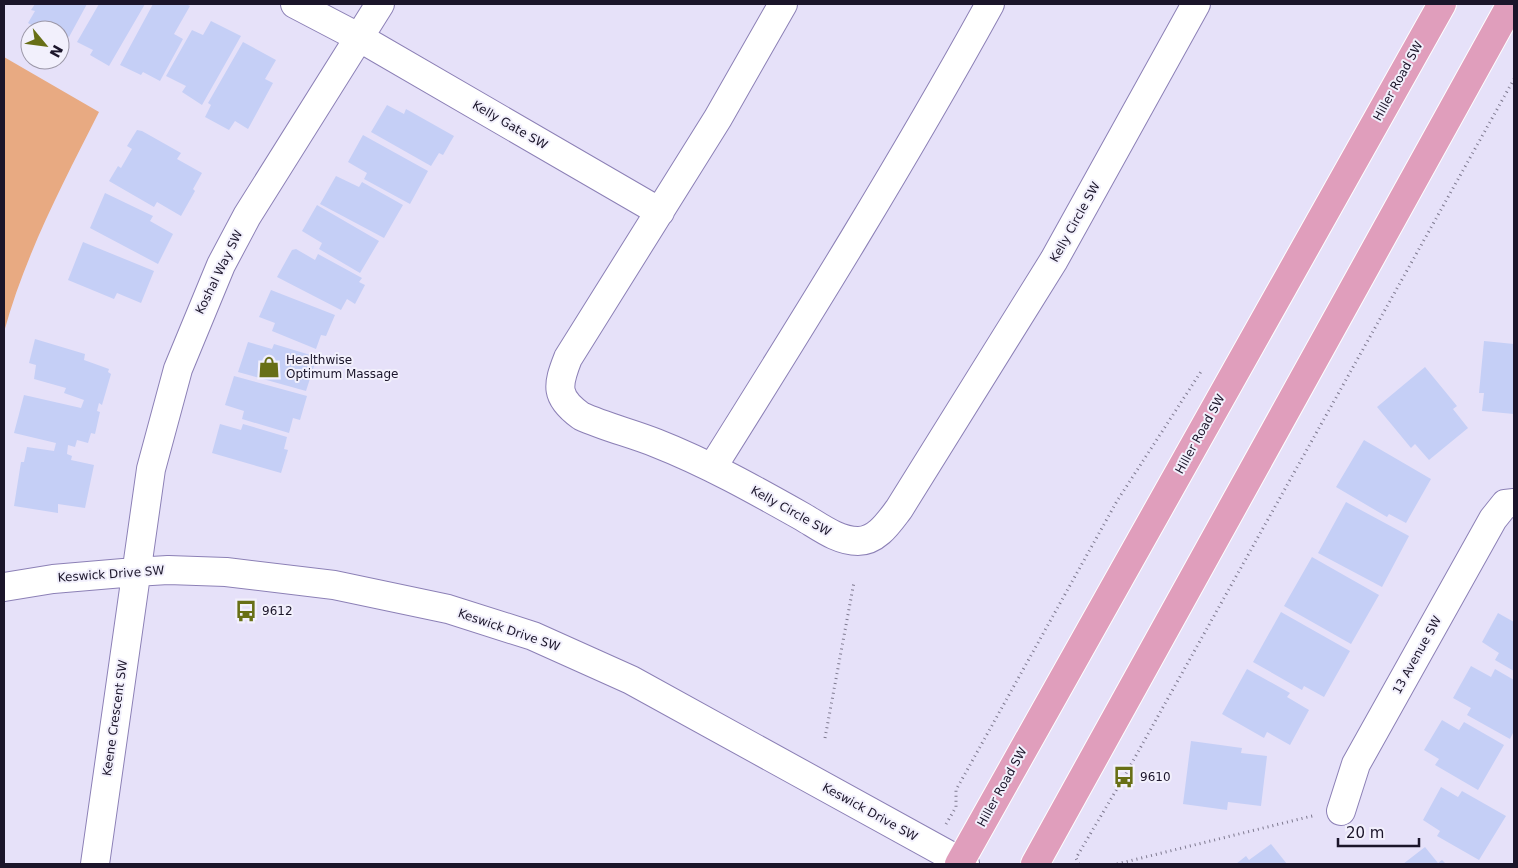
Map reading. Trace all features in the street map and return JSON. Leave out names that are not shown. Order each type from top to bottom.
[{"type":"main road","name":"Hiller Road SW","points":[[961,863],[1442,4]]},
{"type":"main road","points":[[1036,864],[1511,4]]},
{"type":"street","name":"Kelly Gate SW","points":[[295,4],[360,38],[660,212]]},
{"type":"street","name":"Koshal Way SW","points":[[136,572],[153,461],[178,369],[194,324],[221,265],[247,216],[380,4]]},
{"type":"street","name":"Kelly Circle SW","points":[[783,4],[718,118],[568,358],[560,378],[560,396],[569,407],[581,416],[655,443],[712,468],[845,539],[860,541],[871,538],[886,525],[899,509],[1010,334],[1054,260],[1196,4]]},
{"type":"street","points":[[712,468],[808,315],[915,138],[990,4]]},
{"type":"street","name":"13 Avenue SW","points":[[1341,811],[1356,764],[1492,519],[1509,504]]},
{"type":"street","name":"Keswick Drive SW","points":[[4,586],[53,579],[136,572],[168,570],[226,572],[334,585],[448,609],[533,636],[632,680],[961,863]]},
{"type":"street","name":"Keene Crescent SW","points":[[95,864],[136,572]]},
{"type":"path","points":[[1079,864],[1076,858],[1124,777],[1514,79]]},
{"type":"path","points":[[956,807],[956,790],[1117,500],[1204,367]]},
{"type":"path","points":[[825,738],[854,582]]},
{"type":"path","points":[[1117,864],[1292,820],[1341,811]]},
{"type":"shaded area","points":[[4,57],[20,66],[20,70],[26,70],[99,112],[34,247],[4,332]]},
{"type":"building","points":[[35,4],[87,4],[70,35],[70,20],[30,20],[35,11],[31,10]]},
{"type":"building","points":[[99,4],[145,4],[109,66],[90,55],[93,50],[77,42]]},
{"type":"building","points":[[153,4],[186,4],[190,6],[174,34],[183,39],[160,81],[143,72],[141,75],[120,65]]},
{"type":"building","points":[[211,21],[241,36],[202,105],[182,92],[186,86],[166,76],[192,30],[203,35]]},
{"type":"building","points":[[243,42],[276,60],[265,79],[273,83],[248,129],[235,121],[229,130],[205,117],[211,105],[208,103]]},
{"type":"building","points":[[387,105],[404,114],[406,109],[454,136],[443,155],[439,153],[431,166],[371,132]]},
{"type":"building","points":[[137,130],[181,153],[177,159],[202,173],[193,189],[195,191],[181,216],[157,202],[154,207],[109,181],[118,166],[121,168],[132,149],[127,146]]},
{"type":"building","points":[[363,135],[428,171],[410,204],[364,179],[367,173],[348,162]]},
{"type":"building","points":[[336,176],[359,187],[362,182],[403,205],[384,238],[320,204]]},
{"type":"building","points":[[105,193],[153,216],[150,221],[173,234],[158,264],[90,228]]},
{"type":"building","points":[[317,205],[379,241],[360,273],[319,249],[322,243],[302,231]]},
{"type":"building","points":[[83,242],[154,271],[141,303],[117,293],[114,299],[68,280]]},
{"type":"building","points":[[296,249],[315,260],[318,254],[362,278],[359,282],[365,285],[355,304],[347,299],[341,310],[277,277],[292,250]]},
{"type":"building","points":[[271,290],[335,315],[326,336],[321,335],[316,349],[272,331],[275,323],[259,317]]},
{"type":"building","points":[[35,339],[85,354],[84,360],[109,369],[108,372],[111,374],[102,405],[99,403],[97,411],[100,412],[95,434],[91,433],[88,443],[77,440],[75,447],[68,445],[67,454],[72,456],[71,460],[94,465],[85,508],[58,504],[58,513],[14,506],[21,462],[24,462],[27,447],[54,451],[56,443],[14,433],[24,395],[81,408],[84,400],[64,393],[66,388],[34,379],[36,365],[29,363]]},
{"type":"building","points":[[1484,341],[1514,344],[1514,414],[1482,411],[1484,393],[1479,393]]},
{"type":"building","points":[[248,342],[272,349],[274,344],[317,357],[306,391],[238,372]]},
{"type":"building","points":[[1425,367],[1457,406],[1453,409],[1468,428],[1429,460],[1415,444],[1411,448],[1377,407]]},
{"type":"building","points":[[234,376],[307,396],[300,420],[293,418],[289,433],[242,419],[244,411],[225,405]]},
{"type":"building","points":[[220,424],[241,430],[243,424],[287,437],[284,449],[288,450],[281,473],[212,453]]},
{"type":"building","points":[[1364,440],[1431,479],[1406,523],[1389,514],[1387,517],[1336,487]]},
{"type":"building","points":[[1346,502],[1409,536],[1382,587],[1318,553]]},
{"type":"building","points":[[1312,557],[1379,595],[1351,644],[1284,606]]},
{"type":"building","points":[[1281,612],[1350,651],[1324,697],[1304,686],[1302,690],[1253,662]]},
{"type":"building","points":[[1498,613],[1514,622],[1514,671],[1495,660],[1499,653],[1482,642]]},
{"type":"building","points":[[1471,666],[1491,677],[1495,669],[1514,680],[1514,731],[1510,739],[1467,715],[1471,708],[1453,698]]},
{"type":"building","points":[[1247,669],[1290,693],[1287,697],[1309,710],[1290,745],[1267,732],[1264,738],[1222,714]]},
{"type":"building","points":[[1442,720],[1459,730],[1464,722],[1504,745],[1478,790],[1435,765],[1439,759],[1424,750]]},
{"type":"building","points":[[1191,741],[1242,748],[1241,753],[1267,756],[1261,806],[1228,802],[1227,810],[1183,804]]},
{"type":"building","points":[[1441,787],[1458,797],[1462,791],[1506,816],[1479,860],[1437,836],[1440,831],[1423,820]]},
{"type":"building","points":[[1271,844],[1287,864],[1236,864],[1246,856],[1249,860]]},
{"type":"building","points":[[1425,847],[1438,863],[1442,860],[1446,864],[1403,864]]},
{"type":"place","name":"Healthwise Optimum Massage","points":[[269,367]]},
{"type":"place","name":"9612","points":[[246,611]]},
{"type":"place","name":"9610","points":[[1124,777]]}]
